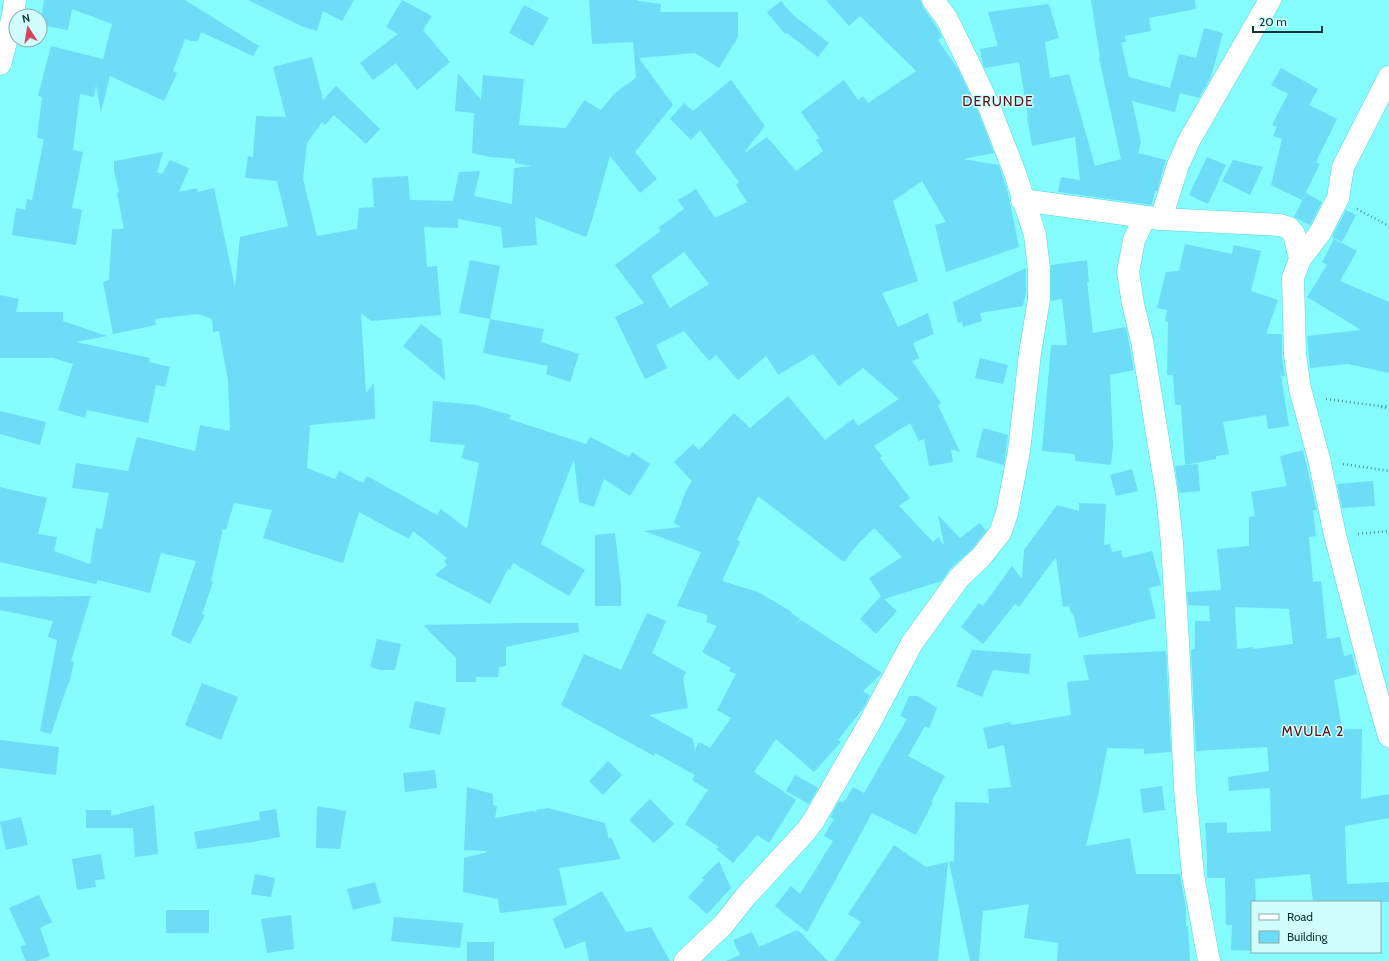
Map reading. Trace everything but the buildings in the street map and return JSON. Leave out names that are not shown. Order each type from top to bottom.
[{"type":"street","points":[[0,64],[13,16],[15,0]]},
{"type":"street","points":[[685,961],[723,925],[746,896],[814,820],[869,724],[912,643],[959,578],[981,557],[1000,533],[1004,525],[1019,451],[1030,352],[1039,299],[1038,251],[1035,235],[1022,200],[1015,173],[988,104],[947,19],[933,0]]},
{"type":"street","points":[[1209,961],[1193,875],[1185,789],[1180,660],[1172,542],[1167,495],[1142,341],[1133,304],[1128,272],[1134,240],[1153,218],[1190,139],[1270,0]]},
{"type":"street","points":[[1389,77],[1343,167],[1338,198],[1320,233],[1300,259],[1293,278],[1295,354],[1302,396],[1319,460],[1335,535],[1389,736]]},
{"type":"street","points":[[1022,200],[1153,218],[1280,225],[1289,228],[1294,234],[1300,259]]},
{"type":"path","points":[[1338,198],[1389,226]]},
{"type":"path","points":[[1302,396],[1389,406]]},
{"type":"path","points":[[1379,406],[1389,409]]},
{"type":"path","points":[[1319,460],[1389,471]]},
{"type":"path","points":[[1335,535],[1389,532]]},
{"type":"district","name":"DERUNDE","points":[[998,101]]},
{"type":"district","name":"MVULA 2","points":[[1313,731]]}]
